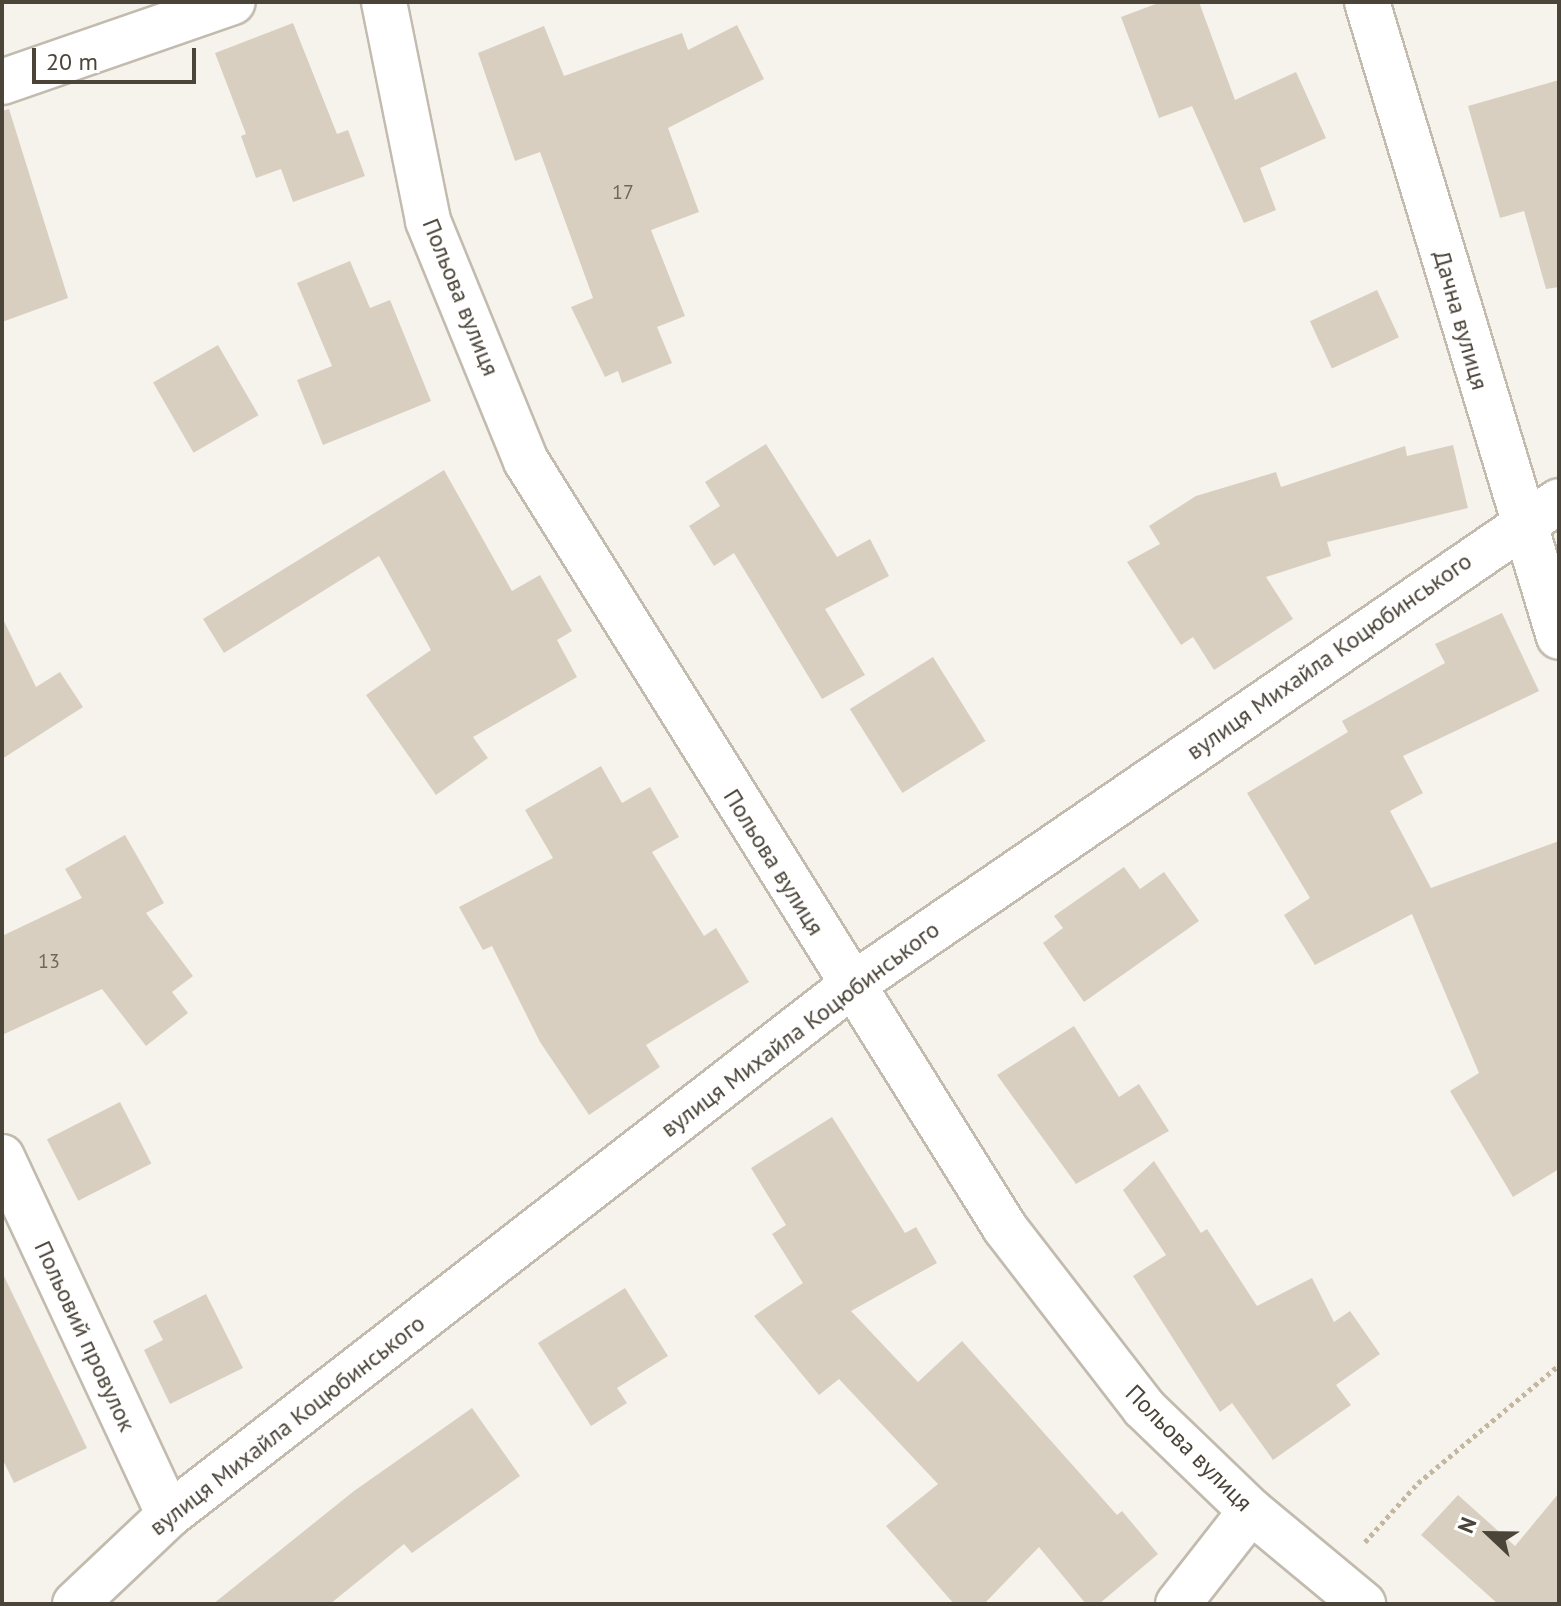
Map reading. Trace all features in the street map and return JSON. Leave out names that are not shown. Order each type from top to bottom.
[{"type":"street","points":[[2,82],[233,2]]},
{"type":"street","name":"Польова вулиця","points":[[384,2],[428,221],[526,461],[851,986],[1005,1228],[1144,1408],[1251,1511],[1348,1591]]},
{"type":"street","name":"Дачна вулиця","points":[[1367,2],[1521,524],[1559,637]]},
{"type":"street","name":"вулиця Михайла Коцюбинського","points":[[75,1604],[169,1515],[851,986],[1521,524],[1559,501]]},
{"type":"street","name":"Польовий провулок","points":[[2,1157],[169,1515]]},
{"type":"street","points":[[1178,1604],[1251,1511]]},
{"type":"path","points":[[1348,1591],[1418,1483],[1559,1365]]},
{"type":"building","points":[[1161,2],[1199,2],[1235,100],[1296,72],[1326,138],[1260,168],[1276,210],[1244,223],[1192,106],[1159,118],[1121,17]]},
{"type":"building","points":[[293,23],[337,134],[348,130],[365,176],[293,202],[281,169],[256,178],[241,136],[246,134],[215,53]]},
{"type":"building","points":[[737,25],[764,79],[668,128],[699,212],[651,230],[685,316],[657,327],[672,363],[622,383],[618,371],[605,377],[571,307],[593,298],[540,152],[515,161],[478,53],[544,26],[564,76],[682,33],[688,50]]},
{"type":"building","points":[[1559,80],[1559,287],[1546,289],[1524,211],[1500,218],[1468,106]]},
{"type":"building","points":[[9,109],[68,298],[2,322],[2,111]]},
{"type":"building","points":[[350,261],[370,308],[390,300],[431,401],[323,445],[297,380],[332,366],[297,283]]},
{"type":"building","points":[[1377,290],[1399,337],[1332,368],[1310,321]]},
{"type":"building","points":[[218,345],[258,415],[194,453],[153,383]]},
{"type":"building","points":[[766,444],[837,557],[870,539],[889,576],[825,609],[865,675],[822,699],[734,553],[714,566],[689,526],[720,506],[705,482]]},
{"type":"building","points":[[1453,445],[1468,508],[1327,542],[1331,556],[1266,577],[1293,619],[1214,670],[1193,637],[1181,645],[1127,562],[1160,544],[1149,526],[1196,496],[1276,472],[1281,487],[1405,446],[1407,456]]},
{"type":"building","points":[[444,470],[512,591],[540,575],[572,631],[557,640],[577,677],[473,737],[488,758],[436,795],[366,695],[431,650],[379,556],[224,653],[203,619]]},
{"type":"building","points":[[1502,613],[1539,691],[1403,756],[1423,793],[1390,811],[1431,888],[1559,841],[1559,1169],[1513,1197],[1450,1091],[1479,1073],[1412,914],[1315,965],[1284,915],[1310,898],[1247,793],[1348,732],[1342,721],[1445,663],[1435,644]]},
{"type":"building","points":[[2,617],[36,687],[60,672],[83,707],[2,759]]},
{"type":"building","points":[[933,657],[985,741],[902,793],[850,709]]},
{"type":"building","points":[[601,766],[622,803],[650,787],[679,837],[652,852],[704,936],[716,928],[749,982],[646,1045],[660,1067],[589,1115],[540,1042],[492,946],[483,950],[459,907],[553,858],[525,810]]},
{"type":"building","points":[[125,835],[164,903],[146,913],[193,976],[172,992],[188,1013],[146,1046],[102,989],[2,1035],[2,936],[82,898],[65,869]]},
{"type":"building","points":[[1124,867],[1140,889],[1164,872],[1199,921],[1084,1002],[1043,943],[1063,928],[1054,916]]},
{"type":"building","points":[[1074,1026],[1119,1097],[1139,1084],[1169,1131],[1076,1184],[997,1075]]},
{"type":"building","points":[[120,1102],[151,1163],[78,1201],[47,1139]]},
{"type":"building","points":[[832,1117],[905,1233],[916,1227],[937,1263],[851,1311],[918,1382],[962,1341],[1117,1515],[1122,1511],[1158,1554],[1099,1604],[1086,1604],[1039,1547],[984,1604],[954,1604],[886,1526],[938,1484],[839,1379],[819,1395],[754,1316],[803,1283],[772,1234],[786,1225],[751,1168]]},
{"type":"building","points":[[1154,1161],[1201,1233],[1207,1229],[1257,1306],[1312,1278],[1334,1322],[1350,1311],[1380,1354],[1336,1385],[1351,1405],[1273,1460],[1232,1403],[1220,1412],[1133,1276],[1166,1255],[1123,1190]]},
{"type":"building","points":[[2,1272],[87,1448],[14,1483],[2,1458]]},
{"type":"building","points":[[625,1288],[668,1356],[617,1388],[627,1403],[591,1426],[538,1343]]},
{"type":"building","points":[[206,1294],[243,1368],[170,1404],[144,1350],[163,1340],[153,1321]]},
{"type":"building","points":[[472,1408],[520,1476],[412,1553],[404,1544],[330,1604],[213,1604],[354,1491]]},
{"type":"building","points":[[1559,1493],[1559,1604],[1498,1604],[1421,1535],[1458,1495],[1515,1546]]}]
